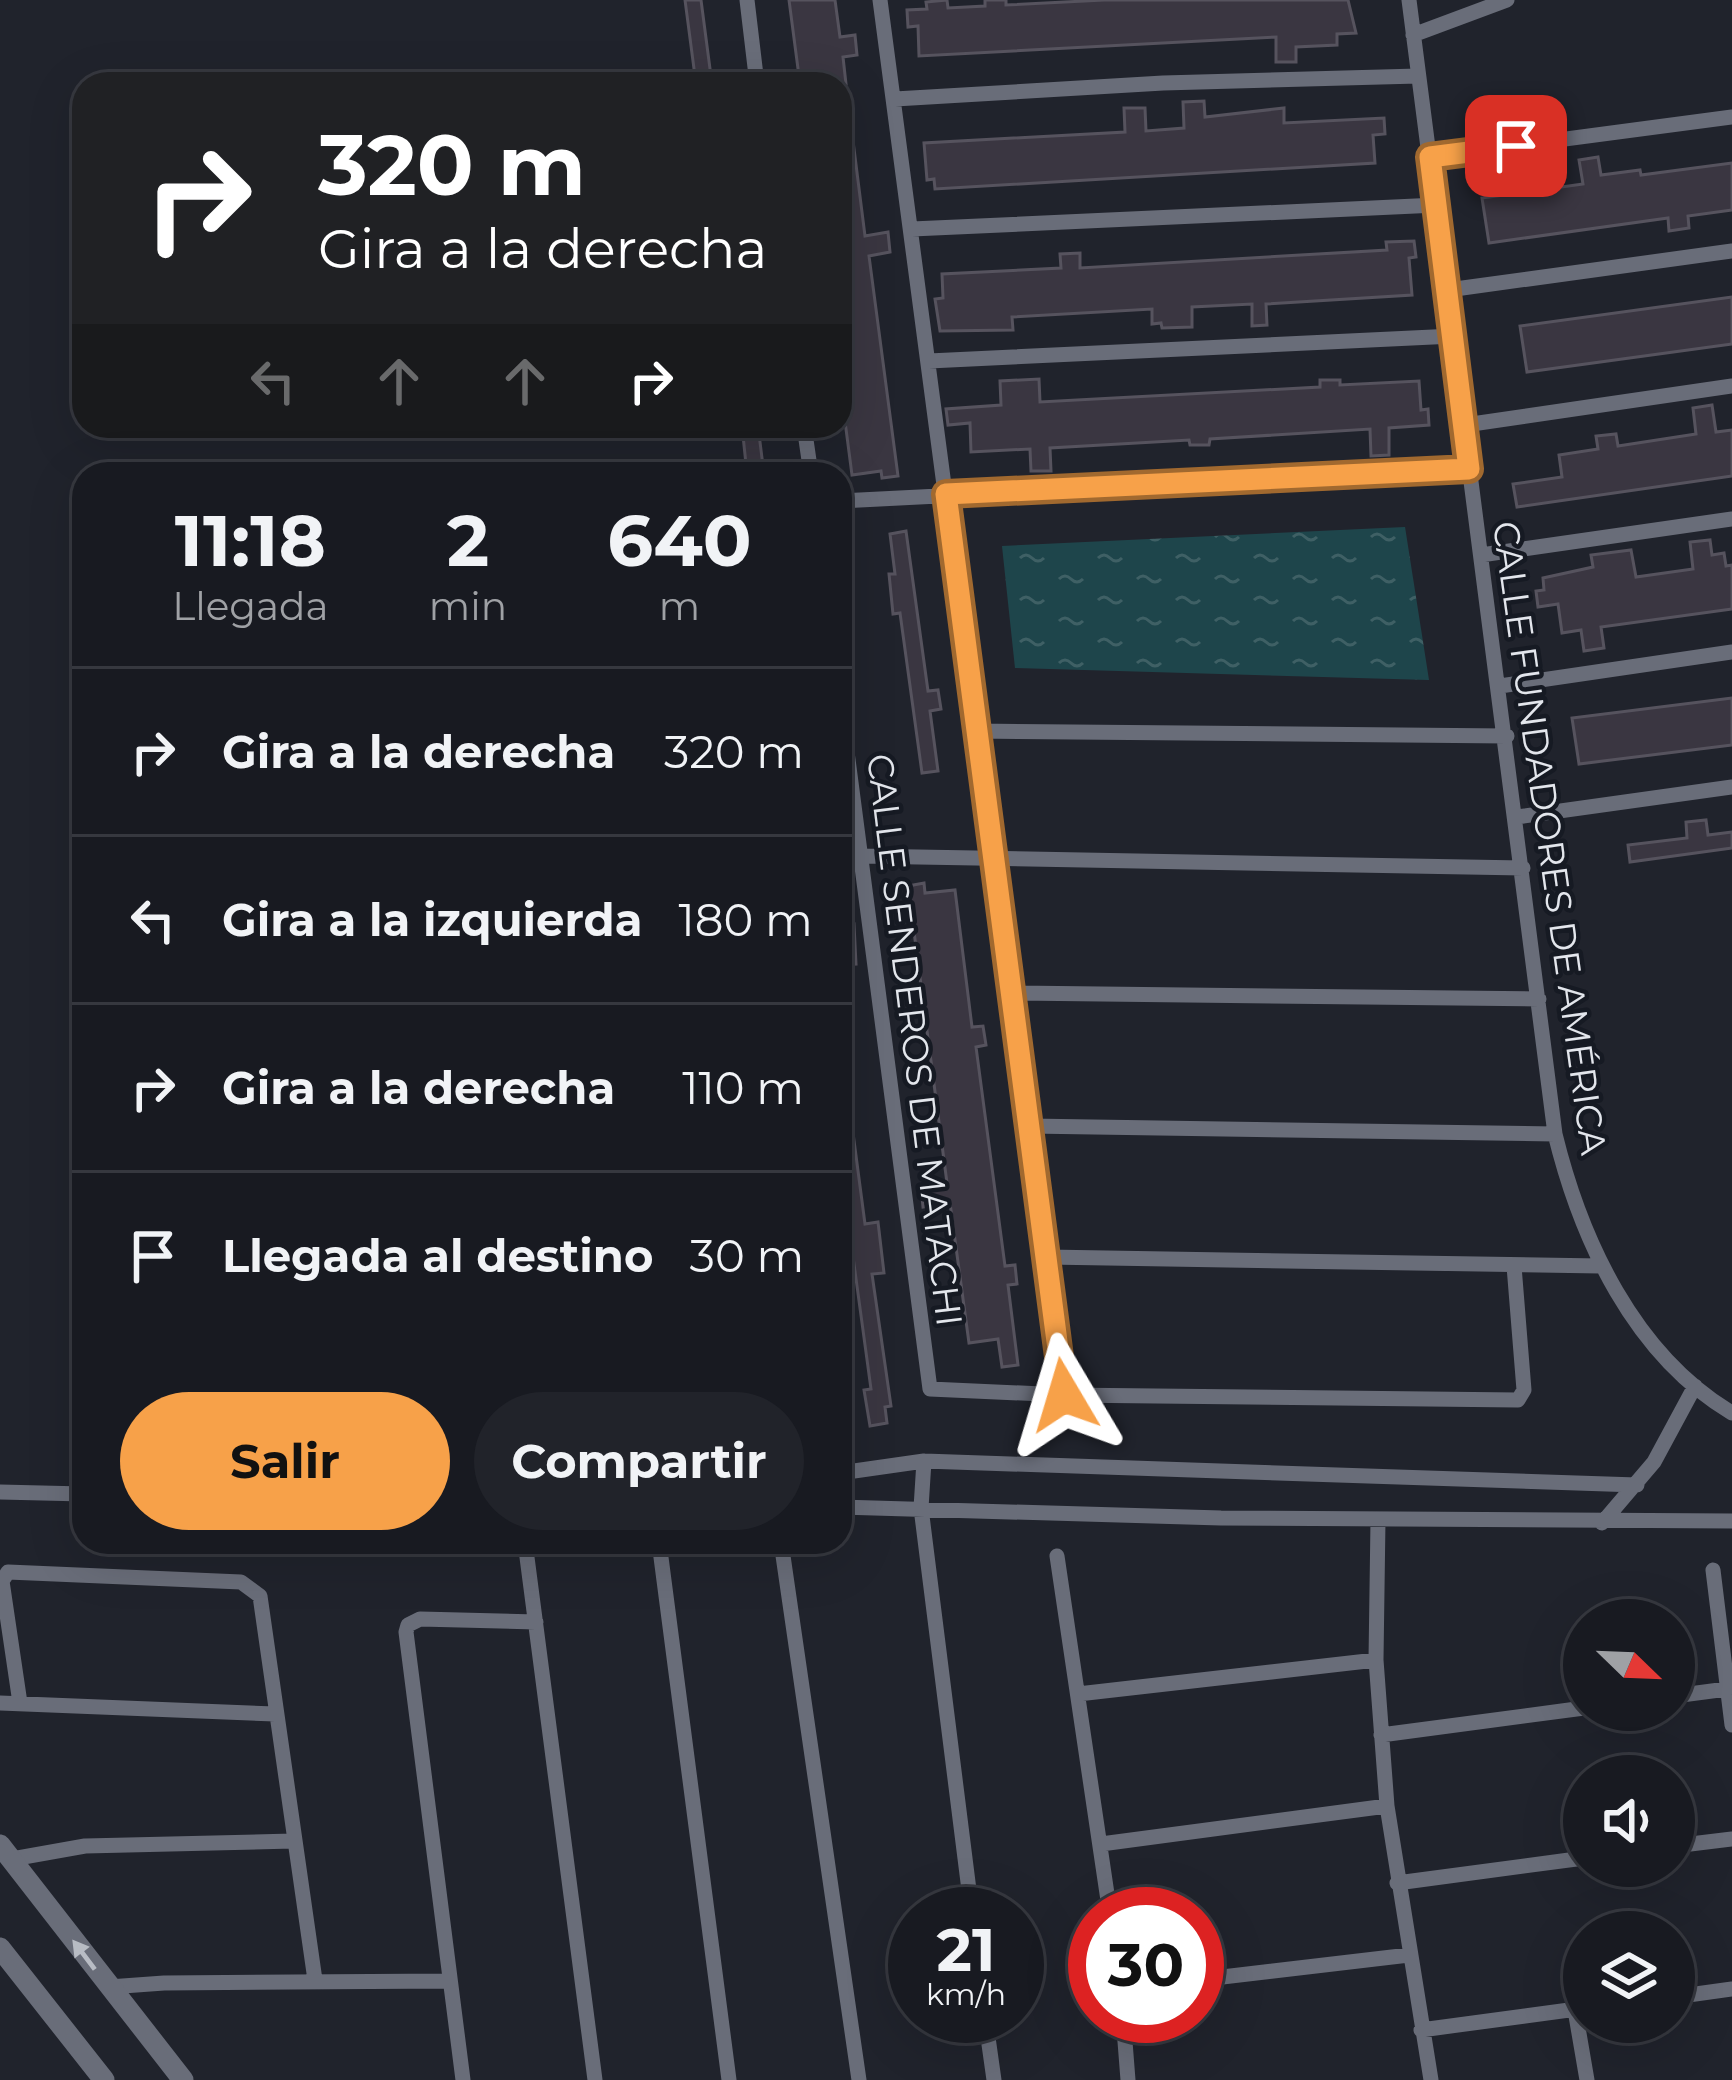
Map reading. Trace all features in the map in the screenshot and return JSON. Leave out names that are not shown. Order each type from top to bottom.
[{"type":"street","points":[[746,0],[755,72]]},
{"type":"street","points":[[880,0],[1064,1395],[1521,1399],[1514,1266]]},
{"type":"street","name":"CALLE FUNDADORES DE AMÉRICA","points":[[1409,0],[1555,1134],[1600,1266],[1634,1318],[1695,1386],[1732,1414]]},
{"type":"street","points":[[1413,34],[1507,0]]},
{"type":"street","points":[[895,99],[1163,83],[1418,76]]},
{"type":"street","points":[[1430,157],[1732,117]]},
{"type":"street","points":[[912,229],[1437,205]]},
{"type":"street","points":[[1448,290],[1732,251]]},
{"type":"street","points":[[929,361],[1454,336]]},
{"type":"street","points":[[1465,425],[1732,386]]},
{"type":"street","points":[[852,500],[1469,469]]},
{"type":"street","points":[[1481,555],[1732,519]]},
{"type":"street","points":[[1500,686],[1732,652]]},
{"type":"street","points":[[976,731],[1507,736]]},
{"type":"street","points":[[1517,817],[1732,787]]},
{"type":"street","name":"CALLE SENDEROS DE MATACHI","points":[[852,788],[930,1389],[1064,1395]]},
{"type":"street","points":[[861,856],[1523,868]]},
{"type":"street","points":[[1012,993],[1539,999]]},
{"type":"street","points":[[1029,1126],[1555,1134]]},
{"type":"street","points":[[1047,1257],[1600,1266]]},
{"type":"street","points":[[1602,1523],[1654,1462],[1695,1386]]},
{"type":"street","points":[[852,1471],[924,1461],[1636,1485]]},
{"type":"street","points":[[924,1461],[920,1508],[969,1887]]},
{"type":"street","points":[[0,1492],[72,1494]]},
{"type":"street","points":[[852,1507],[1378,1520],[1732,1521]]},
{"type":"street","points":[[1378,1520],[1376,1660],[1387,1806],[1431,2080]]},
{"type":"street","points":[[527,1554],[595,2080]]},
{"type":"street","points":[[661,1554],[729,2080]]},
{"type":"street","points":[[783,1554],[859,2080]]},
{"type":"street","points":[[1057,1556],[1107,1887]]},
{"type":"street","points":[[1713,1570],[1732,1726]]},
{"type":"street","points":[[20,1703],[4,1576],[8,1572],[241,1582],[260,1597],[315,1980]]},
{"type":"street","points":[[463,2080],[406,1633],[408,1625],[420,1619],[536,1622]]},
{"type":"street","points":[[1078,1694],[1376,1660]]},
{"type":"street","points":[[1695,1693],[1727,1689]]},
{"type":"street","points":[[0,1703],[275,1714]]},
{"type":"street","points":[[1381,1735],[1563,1711]]},
{"type":"street","points":[[1102,1844],[1387,1806]]},
{"type":"street","points":[[1695,1843],[1732,1838]]},
{"type":"street","points":[[6,1852],[293,1841]]},
{"type":"street","points":[[6,1852],[183,2080]]},
{"type":"street","points":[[1397,1883],[1563,1861]]},
{"type":"street","points":[[0,1948],[104,2080]]},
{"type":"street","points":[[1224,1977],[1409,1954]]},
{"type":"street","points":[[109,1988],[315,1980],[448,1981]]},
{"type":"street","points":[[1695,1993],[1732,1989]]},
{"type":"street","points":[[1421,2030],[1563,2011]]},
{"type":"street","points":[[989,2043],[994,2080]]},
{"type":"street","points":[[1125,2043],[1128,2080]]},
{"type":"street","points":[[1583,2043],[1587,2080]]},
{"type":"water","points":[[1405,527],[1429,680],[1015,668],[1002,546]]},
{"type":"building","points":[[685,0],[701,0],[710,72],[694,72]]},
{"type":"building","points":[[789,0],[835,0],[840,37],[855,35],[857,55],[843,57],[845,72],[798,72]]},
{"type":"building","points":[[947,0],[948,8],[985,6],[985,0],[1006,0],[1006,5],[1348,0],[1356,33],[1337,34],[1337,45],[1296,47],[1296,62],[1276,62],[1276,37],[919,56],[918,26],[908,27],[907,10],[927,9],[926,2]]},
{"type":"building","points":[[1204,101],[1205,117],[1284,108],[1284,123],[1384,118],[1385,134],[1373,135],[1375,163],[935,189],[934,179],[927,180],[924,143],[1125,132],[1124,108],[1145,108],[1146,131],[1184,128],[1183,102]]},
{"type":"building","points":[[852,133],[865,236],[888,232],[890,252],[869,256],[898,476],[882,478],[881,471],[852,475]]},
{"type":"building","points":[[1598,157],[1601,175],[1640,170],[1641,175],[1732,163],[1732,210],[1688,216],[1689,228],[1669,231],[1668,218],[1489,243],[1482,198],[1583,184],[1579,160]]},
{"type":"building","points":[[1414,241],[1416,257],[1409,258],[1412,295],[1266,304],[1267,325],[1252,326],[1252,304],[1192,307],[1192,327],[1152,324],[1152,309],[1012,317],[1013,330],[940,331],[935,299],[943,298],[942,274],[1061,268],[1060,254],[1080,253],[1080,268],[1387,250],[1386,242]]},
{"type":"building","points":[[1732,297],[1732,344],[1527,372],[1520,326]]},
{"type":"building","points":[[1039,379],[1040,402],[1320,387],[1320,380],[1340,380],[1340,385],[1419,381],[1421,410],[1428,409],[1429,425],[1389,428],[1389,455],[1371,456],[1370,429],[1210,439],[1209,445],[1190,445],[1189,440],[1050,448],[1051,471],[1031,471],[1030,449],[971,452],[970,423],[948,425],[946,409],[1001,405],[1000,381]]},
{"type":"building","points":[[1712,405],[1716,432],[1732,430],[1732,476],[1517,507],[1513,484],[1562,477],[1559,455],[1598,449],[1596,436],[1616,434],[1618,446],[1696,434],[1693,408]]},
{"type":"building","points":[[743,438],[760,438],[762,462],[746,462]]},
{"type":"building","points":[[906,531],[928,691],[938,690],[941,709],[930,711],[938,771],[922,773],[900,613],[893,614],[889,574],[895,574],[890,534]]},
{"type":"building","points":[[1710,540],[1712,555],[1724,553],[1726,566],[1732,565],[1732,609],[1601,627],[1604,648],[1584,651],[1581,630],[1562,633],[1558,604],[1538,607],[1536,591],[1544,590],[1543,578],[1593,567],[1591,555],[1631,550],[1636,577],[1693,569],[1690,542]]},
{"type":"building","points":[[1732,698],[1732,745],[1579,764],[1572,718]]},
{"type":"building","points":[[1706,820],[1708,835],[1732,832],[1732,848],[1630,862],[1628,845],[1687,838],[1686,822]]},
{"type":"building","points":[[924,883],[925,893],[955,890],[972,1027],[983,1026],[986,1045],[976,1047],[1005,1266],[1015,1265],[1017,1284],[1008,1285],[1018,1365],[1002,1367],[998,1339],[969,1343],[950,1203],[923,1207],[921,1186],[947,1183],[908,886]]},
{"type":"building","points":[[854,924],[856,964],[852,964]]},
{"type":"building","points":[[852,1125],[865,1224],[878,1222],[884,1273],[872,1274],[891,1406],[885,1407],[887,1423],[870,1426],[864,1390],[871,1389],[852,1249]]},
{"type":"route","points":[[1064,1395],[946,494],[1469,469],[1430,157],[1516,146]]}]
